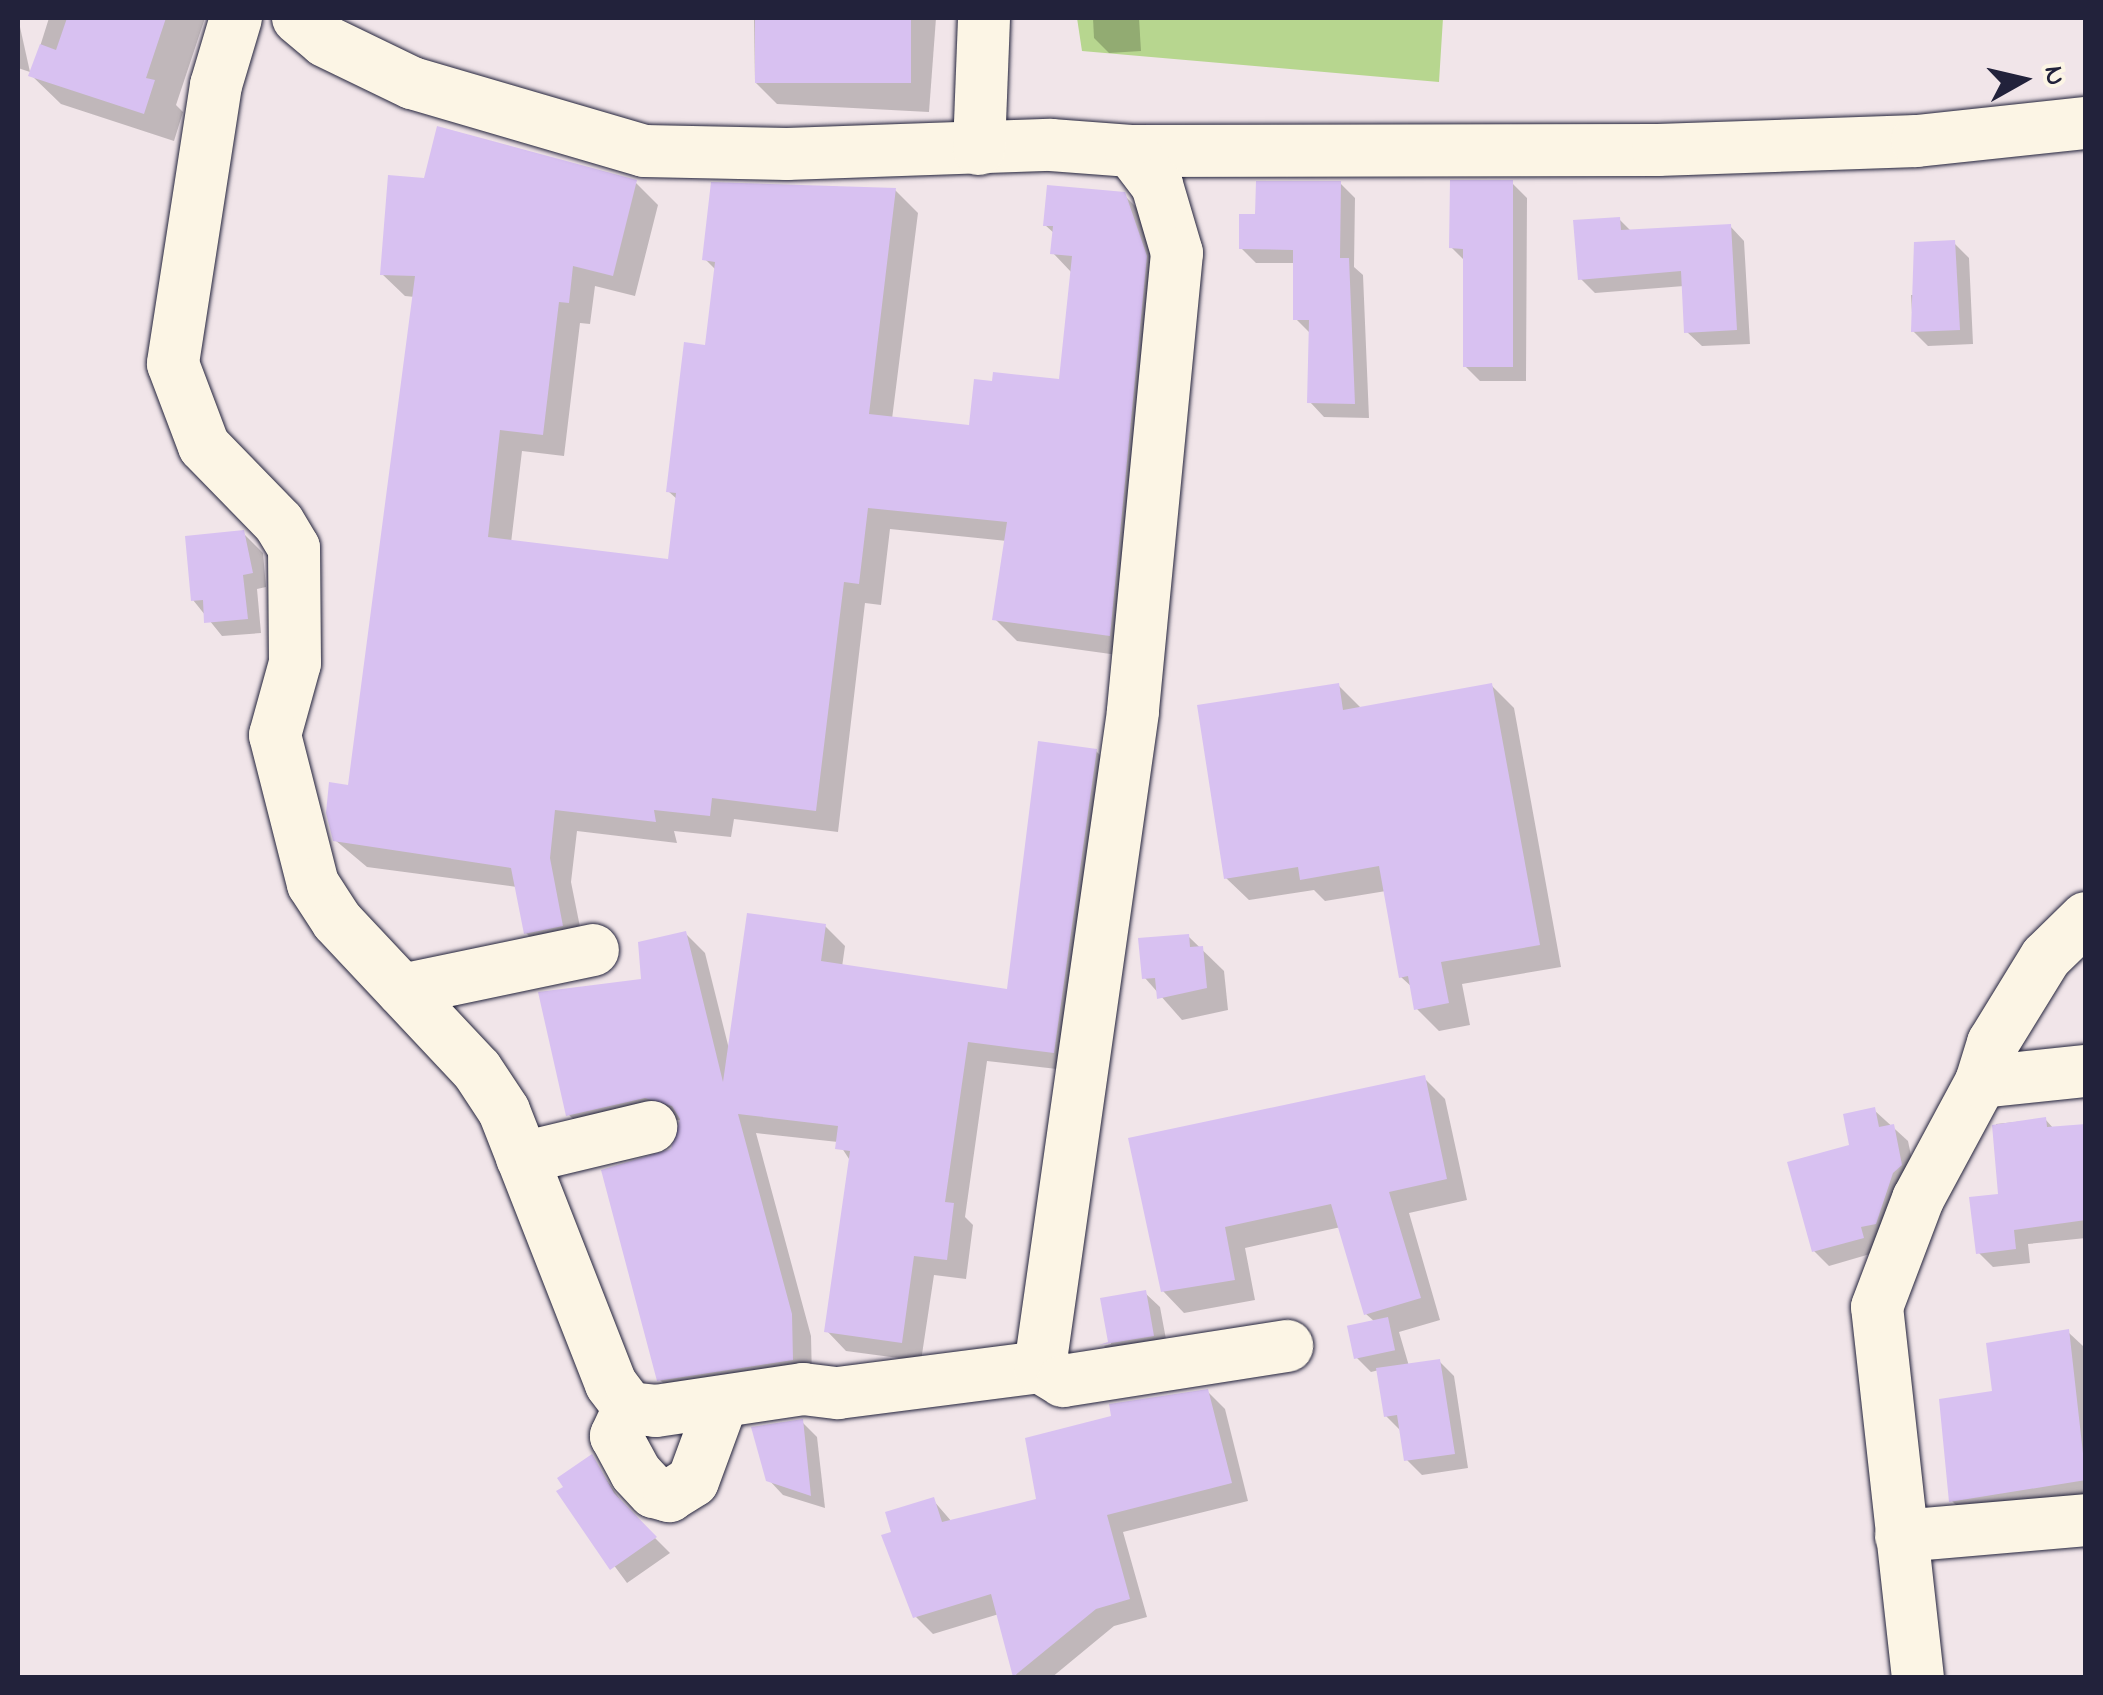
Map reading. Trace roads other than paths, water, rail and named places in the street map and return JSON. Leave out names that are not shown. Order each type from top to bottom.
[{"type":"street","points":[[236,18],[216,85],[173,364],[204,446],[279,523],[294,548],[295,662],[275,735],[297,831],[313,884],[337,921],[476,1070],[522,1158],[611,1384],[629,1408],[656,1411],[1040,1367],[1064,1381],[1287,1346]]},
{"type":"street","points":[[298,18],[325,40],[412,83],[644,151],[1676,150],[1917,141],[2086,124]]},
{"type":"street","points":[[978,149],[984,18]]},
{"type":"street","points":[[1040,1367],[1133,712],[1177,253],[1157,185],[1131,151]]},
{"type":"street","points":[[1918,1678],[1877,1307],[1918,1199],[2024,988],[2086,918]]},
{"type":"street","points":[[402,990],[593,950]]},
{"type":"street","points":[[1980,1082],[2086,1071]]},
{"type":"street","points":[[522,1158],[651,1127]]},
{"type":"street","points":[[629,1408],[616,1436],[636,1474],[654,1492],[669,1496],[693,1481],[722,1402]]},
{"type":"street","points":[[1901,1536],[2086,1520]]}]
